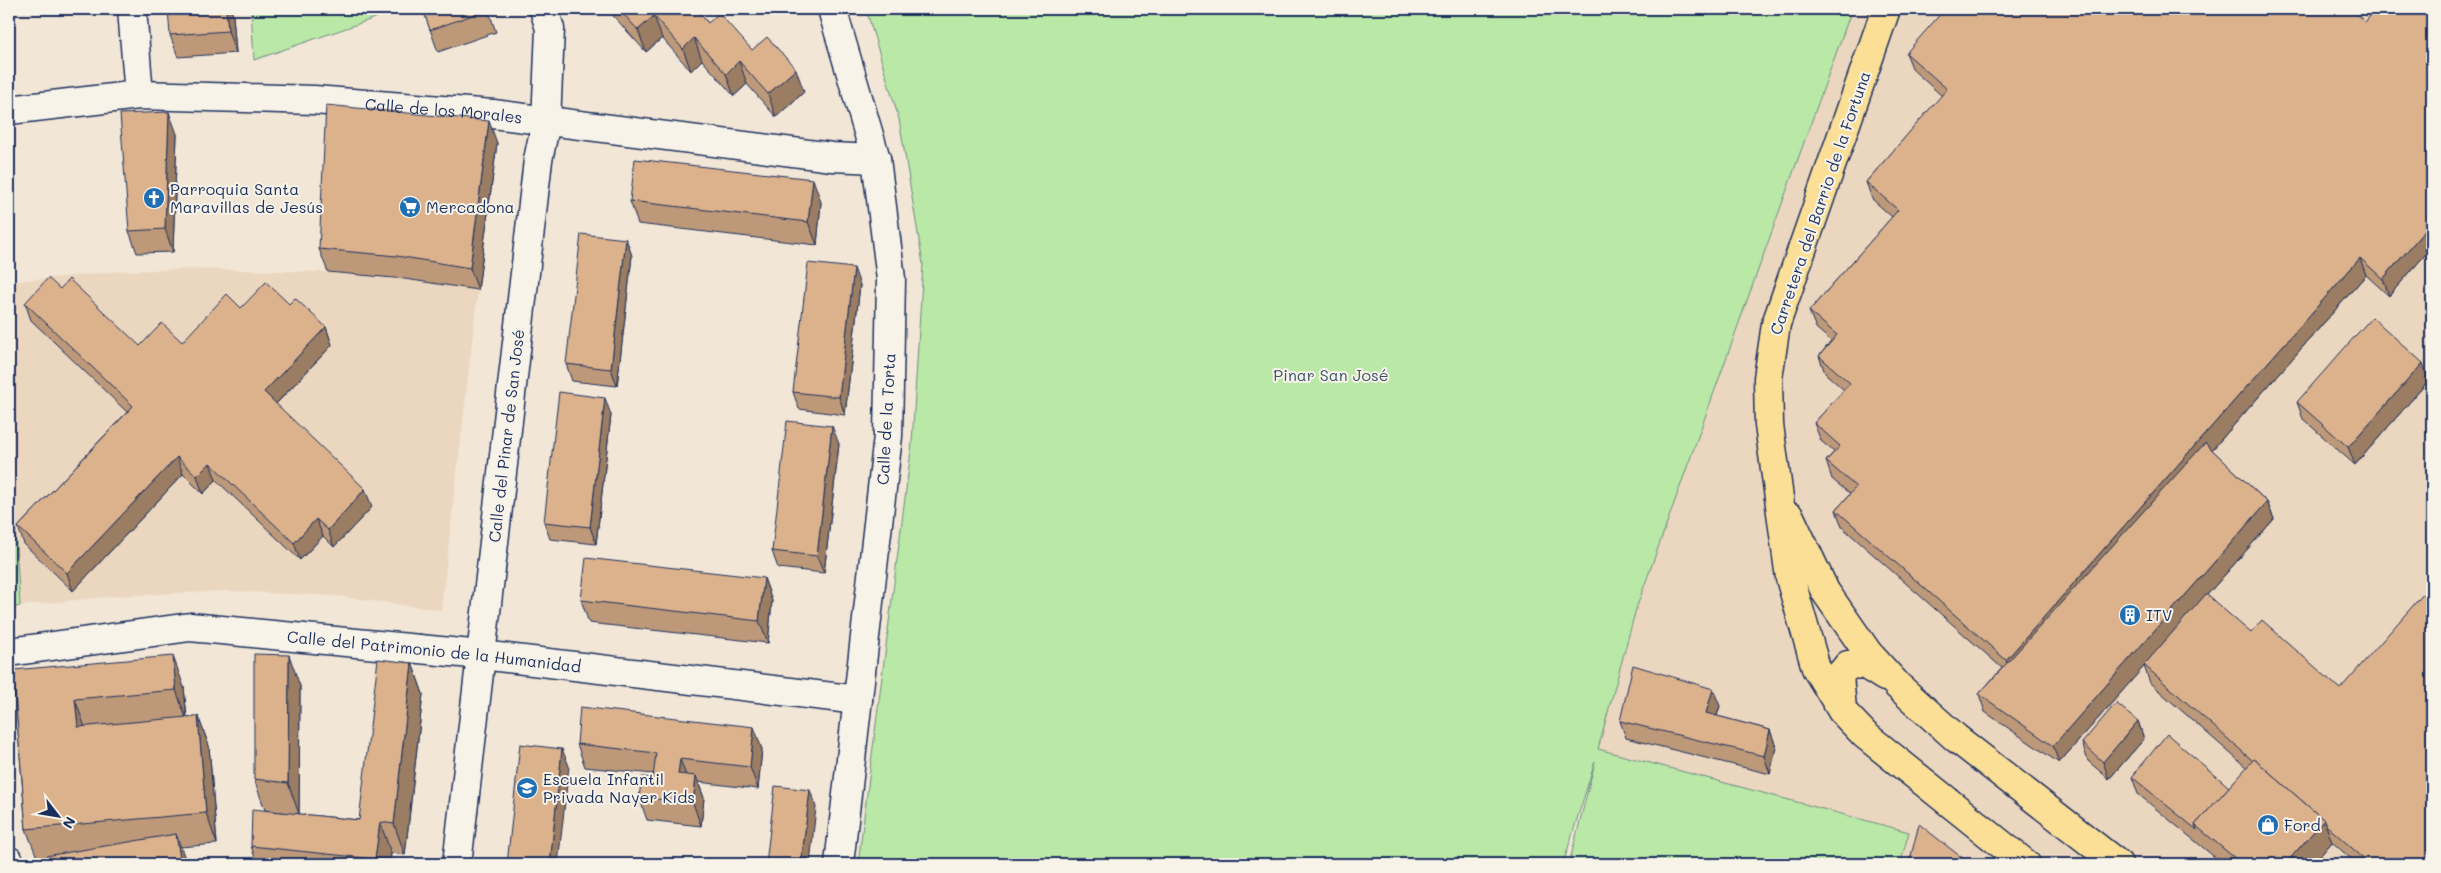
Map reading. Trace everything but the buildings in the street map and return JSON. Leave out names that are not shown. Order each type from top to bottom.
[{"type":"main road","name":"Carretera del Barrio de la Fortuna","points":[[1886,9],[1776,324],[1768,378],[1769,425],[1790,578],[1816,668],[1842,711],[1865,735],[2026,864]]},
{"type":"main road","name":"Carretera del Barrio de la Fortuna","points":[[1777,490],[1825,591],[1868,653],[1898,686],[1956,738],[2118,864]]},
{"type":"main road","name":"Carretera del Barrio de la Fortuna","points":[[1842,711],[1839,676],[1848,665],[1864,664],[1898,686]]},
{"type":"street","points":[[132,9],[139,95]]},
{"type":"street","name":"Calle del Pinar de San José","points":[[457,864],[538,160],[546,122],[550,29],[544,9]]},
{"type":"street","name":"Calle de la Torta","points":[[832,9],[876,159],[891,279],[888,436],[838,864]]},
{"type":"street","name":"Calle de los Morales","points":[[9,110],[139,95],[314,100],[493,114],[832,157],[876,159]]},
{"type":"street","name":"Calle del Patrimonio de la Humanidad","points":[[9,652],[190,627],[482,655],[858,700]]},
{"type":"shaded area","points":[[1852,9],[2432,9],[2432,864],[1900,864],[1908,832],[1598,749],[1636,609]]},
{"type":"shaded area","points":[[193,269],[327,272],[405,279],[478,290],[441,610],[337,596],[227,591],[115,596],[20,606],[9,437],[9,282],[122,271]]},
{"type":"green space","points":[[251,9],[401,9],[254,60]]},
{"type":"green space","name":"Pinar San José","points":[[866,9],[1852,9],[1636,609],[1598,749],[1909,832],[1900,864],[1569,864],[1595,762],[1563,864],[858,864],[912,443],[923,264],[899,119]]},
{"type":"green space","points":[[9,437],[20,606],[9,609]]},
{"type":"place","name":"Parroquia Santa Maravillas de Jesús","points":[[154,198]]},
{"type":"place","name":"Mercadona","points":[[410,207]]},
{"type":"place","name":"ITV","points":[[2130,615]]},
{"type":"place","name":"Escuela Infantil Privada Nayer Kids","points":[[527,788]]},
{"type":"place","name":"Ford","points":[[2268,825]]}]
